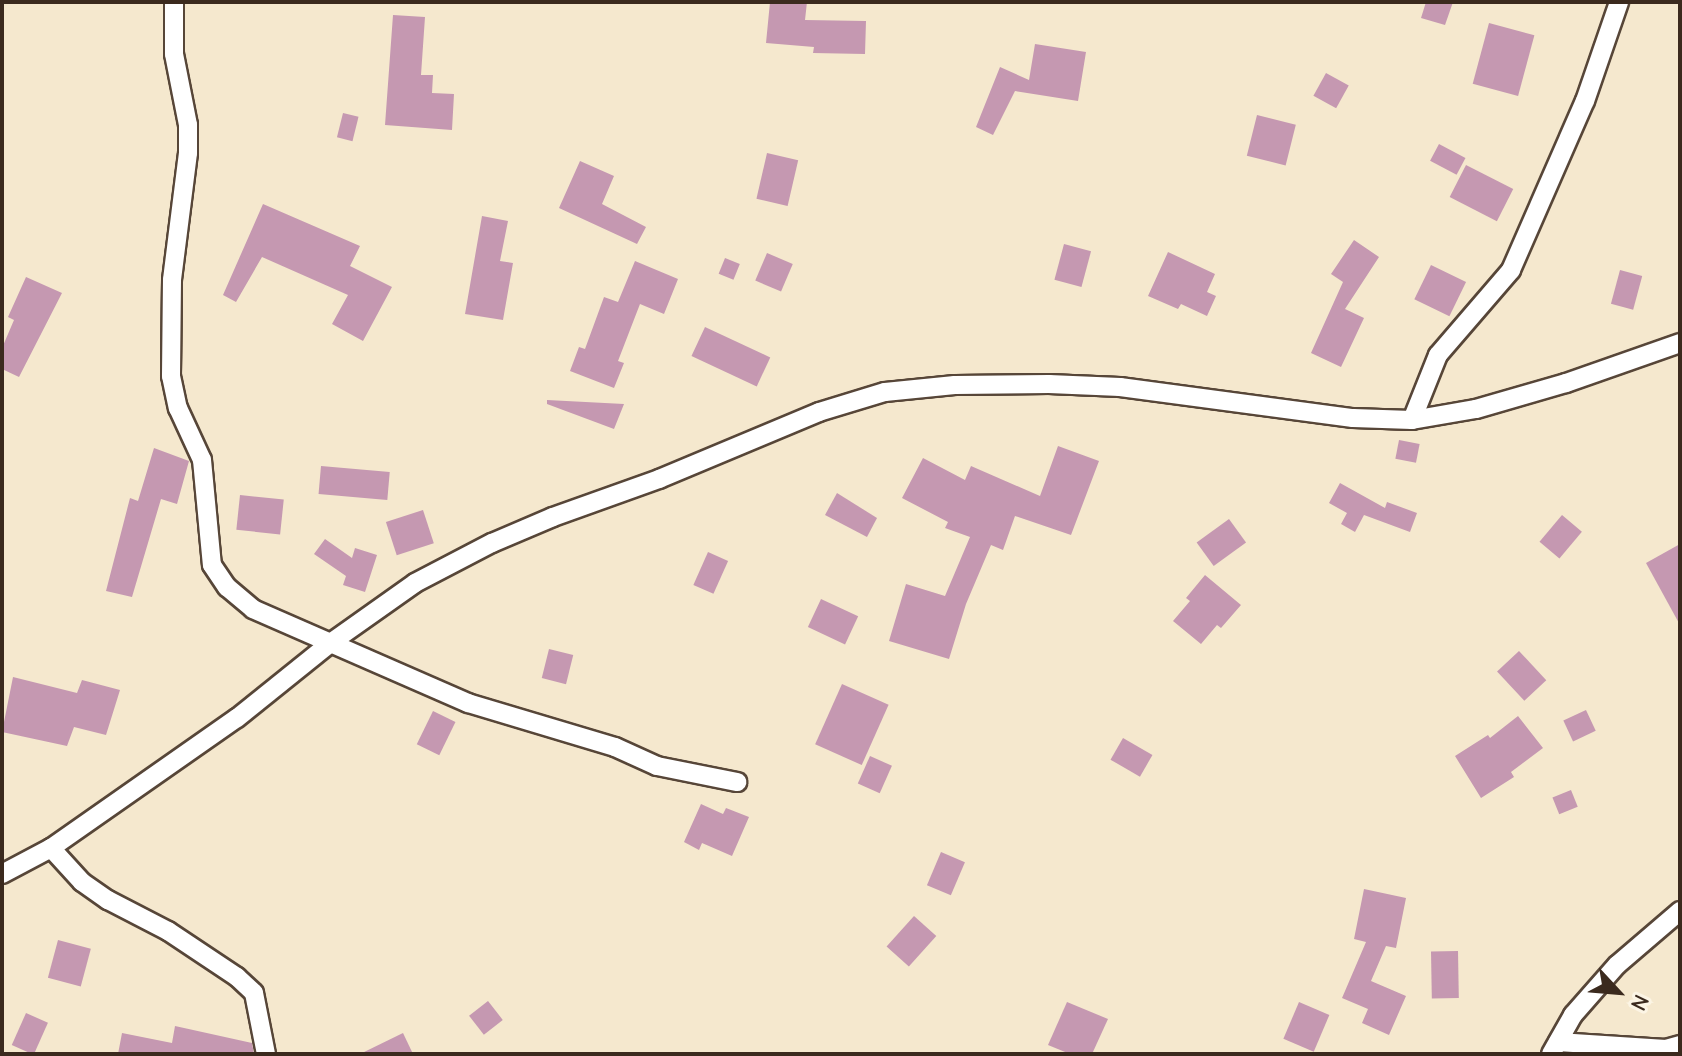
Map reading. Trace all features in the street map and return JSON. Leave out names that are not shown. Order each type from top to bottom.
[{"type":"street","points":[[174,2],[174,54],[188,125],[188,153],[172,280],[171,376],[178,408],[202,460],[212,565],[227,587],[253,609],[468,703],[615,747],[657,766],[737,782]]},
{"type":"street","points":[[1412,420],[1438,355],[1511,270],[1585,101],[1619,2]]},
{"type":"street","points":[[2,874],[51,848],[237,718],[329,644],[415,583],[492,543],[819,412],[885,392],[955,385],[1120,387],[1353,418],[1412,420],[1476,409],[1551,388],[1680,343]]},
{"type":"street","points":[[51,848],[82,882],[108,900],[168,931],[237,977],[254,993],[266,1054]]},
{"type":"street","points":[[1680,911],[1617,965],[1573,1015],[1554,1048],[1666,1049],[1680,1045]]},
{"type":"building","points":[[770,2],[807,2],[805,20],[866,21],[865,54],[813,53],[814,47],[766,43]]},
{"type":"building","points":[[1426,2],[1453,2],[1445,25],[1421,18]]},
{"type":"building","points":[[393,15],[425,17],[421,75],[433,75],[432,93],[454,94],[452,130],[385,125]]},
{"type":"building","points":[[1489,23],[1534,35],[1518,96],[1473,84]]},
{"type":"building","points":[[1035,44],[1086,52],[1078,101],[1015,91],[993,135],[976,127],[1000,67],[1029,80]]},
{"type":"building","points":[[1326,73],[1349,86],[1336,108],[1313,96]]},
{"type":"building","points":[[343,113],[359,117],[352,141],[337,137]]},
{"type":"building","points":[[1257,115],[1296,125],[1286,165],[1247,156]]},
{"type":"building","points":[[1439,144],[1465,158],[1457,175],[1430,161]]},
{"type":"building","points":[[767,153],[798,160],[788,206],[756,199]]},
{"type":"building","points":[[580,161],[614,176],[602,204],[646,227],[637,244],[559,208]]},
{"type":"building","points":[[1466,165],[1513,189],[1497,221],[1450,197]]},
{"type":"building","points":[[263,204],[360,246],[350,266],[392,287],[363,341],[332,324],[348,295],[262,257],[236,302],[223,295]]},
{"type":"building","points":[[482,216],[508,221],[500,261],[513,263],[503,320],[465,314]]},
{"type":"building","points":[[1354,240],[1379,257],[1345,309],[1364,318],[1341,367],[1311,353],[1343,282],[1331,274]]},
{"type":"building","points":[[1064,244],[1091,251],[1081,287],[1054,280]]},
{"type":"building","points":[[1168,252],[1215,274],[1207,292],[1216,296],[1207,316],[1181,304],[1178,309],[1148,296]]},
{"type":"building","points":[[767,253],[793,264],[781,292],[755,281]]},
{"type":"building","points":[[725,258],[740,264],[733,280],[719,274]]},
{"type":"building","points":[[635,261],[678,279],[664,314],[640,304],[618,361],[624,363],[614,388],[570,371],[579,347],[585,349],[604,297],[618,302]]},
{"type":"building","points":[[1431,265],[1466,282],[1449,316],[1414,299]]},
{"type":"building","points":[[1620,270],[1642,276],[1633,310],[1611,304]]},
{"type":"building","points":[[26,277],[62,293],[19,377],[2,369],[2,348],[14,320],[8,317]]},
{"type":"building","points":[[705,327],[770,357],[757,386],[691,356]]},
{"type":"building","points":[[547,400],[624,404],[614,429],[547,404]]},
{"type":"building","points":[[1399,440],[1420,444],[1416,463],[1395,459]]},
{"type":"building","points":[[1058,446],[1099,461],[1071,535],[1015,516],[1003,550],[991,545],[966,604],[949,659],[889,641],[906,584],[945,596],[970,537],[945,528],[948,522],[902,498],[923,458],[965,480],[971,466],[1040,496]]},
{"type":"building","points":[[154,448],[189,461],[177,504],[161,499],[132,597],[106,591],[130,498],[138,501]]},
{"type":"building","points":[[321,466],[390,472],[387,500],[319,494]]},
{"type":"building","points":[[1340,483],[1385,508],[1387,502],[1417,513],[1410,532],[1364,515],[1355,532],[1341,524],[1347,513],[1329,503]]},
{"type":"building","points":[[837,493],[877,518],[867,537],[825,515]]},
{"type":"building","points":[[240,495],[284,500],[280,534],[236,530]]},
{"type":"building","points":[[423,510],[434,543],[397,555],[386,522]]},
{"type":"building","points":[[1562,515],[1582,532],[1559,559],[1540,542]]},
{"type":"building","points":[[1229,519],[1246,542],[1214,566],[1197,543]]},
{"type":"building","points":[[325,539],[352,558],[355,548],[377,555],[365,592],[343,585],[346,576],[314,554]]},
{"type":"building","points":[[1680,544],[1680,625],[1646,563]]},
{"type":"building","points":[[708,552],[728,561],[713,594],[693,585]]},
{"type":"building","points":[[1205,575],[1241,605],[1221,628],[1217,625],[1201,644],[1173,621],[1190,601],[1186,598]]},
{"type":"building","points":[[821,599],[858,616],[845,644],[808,627]]},
{"type":"building","points":[[549,649],[573,655],[566,684],[542,678]]},
{"type":"building","points":[[1519,651],[1546,680],[1524,701],[1497,671]]},
{"type":"building","points":[[13,677],[77,693],[82,680],[120,690],[106,735],[74,727],[67,746],[2,732]]},
{"type":"building","points":[[842,684],[889,705],[862,765],[815,744]]},
{"type":"building","points":[[1586,710],[1596,731],[1573,741],[1563,721]]},
{"type":"building","points":[[433,711],[455,722],[439,755],[417,744]]},
{"type":"building","points":[[1518,716],[1543,748],[1511,772],[1514,777],[1481,798],[1455,756],[1488,735],[1490,738]]},
{"type":"building","points":[[1123,738],[1152,755],[1140,777],[1110,760]]},
{"type":"building","points":[[870,756],[892,766],[880,793],[858,783]]},
{"type":"building","points":[[1571,790],[1578,807],[1559,814],[1552,797]]},
{"type":"building","points":[[701,804],[723,814],[726,808],[749,817],[732,856],[702,843],[699,850],[684,842]]},
{"type":"building","points":[[941,852],[965,862],[951,895],[927,885]]},
{"type":"building","points":[[1364,889],[1406,898],[1396,948],[1386,946],[1371,981],[1406,996],[1389,1035],[1362,1023],[1368,1009],[1342,998],[1366,942],[1354,939]]},
{"type":"building","points":[[914,916],[936,936],[909,967],[887,946]]},
{"type":"building","points":[[58,940],[91,949],[81,986],[48,978]]},
{"type":"building","points":[[1431,951],[1458,951],[1459,998],[1432,998]]},
{"type":"building","points":[[488,1001],[503,1020],[484,1035],[469,1016]]},
{"type":"building","points":[[1067,1002],[1108,1019],[1092,1054],[1070,1054],[1048,1045]]},
{"type":"building","points":[[1299,1002],[1329,1015],[1314,1052],[1283,1039]]},
{"type":"building","points":[[26,1013],[48,1023],[34,1054],[12,1045]]},
{"type":"building","points":[[175,1026],[252,1043],[254,1054],[118,1054],[122,1033],[172,1043]]},
{"type":"building","points":[[403,1033],[413,1054],[360,1054]]}]
